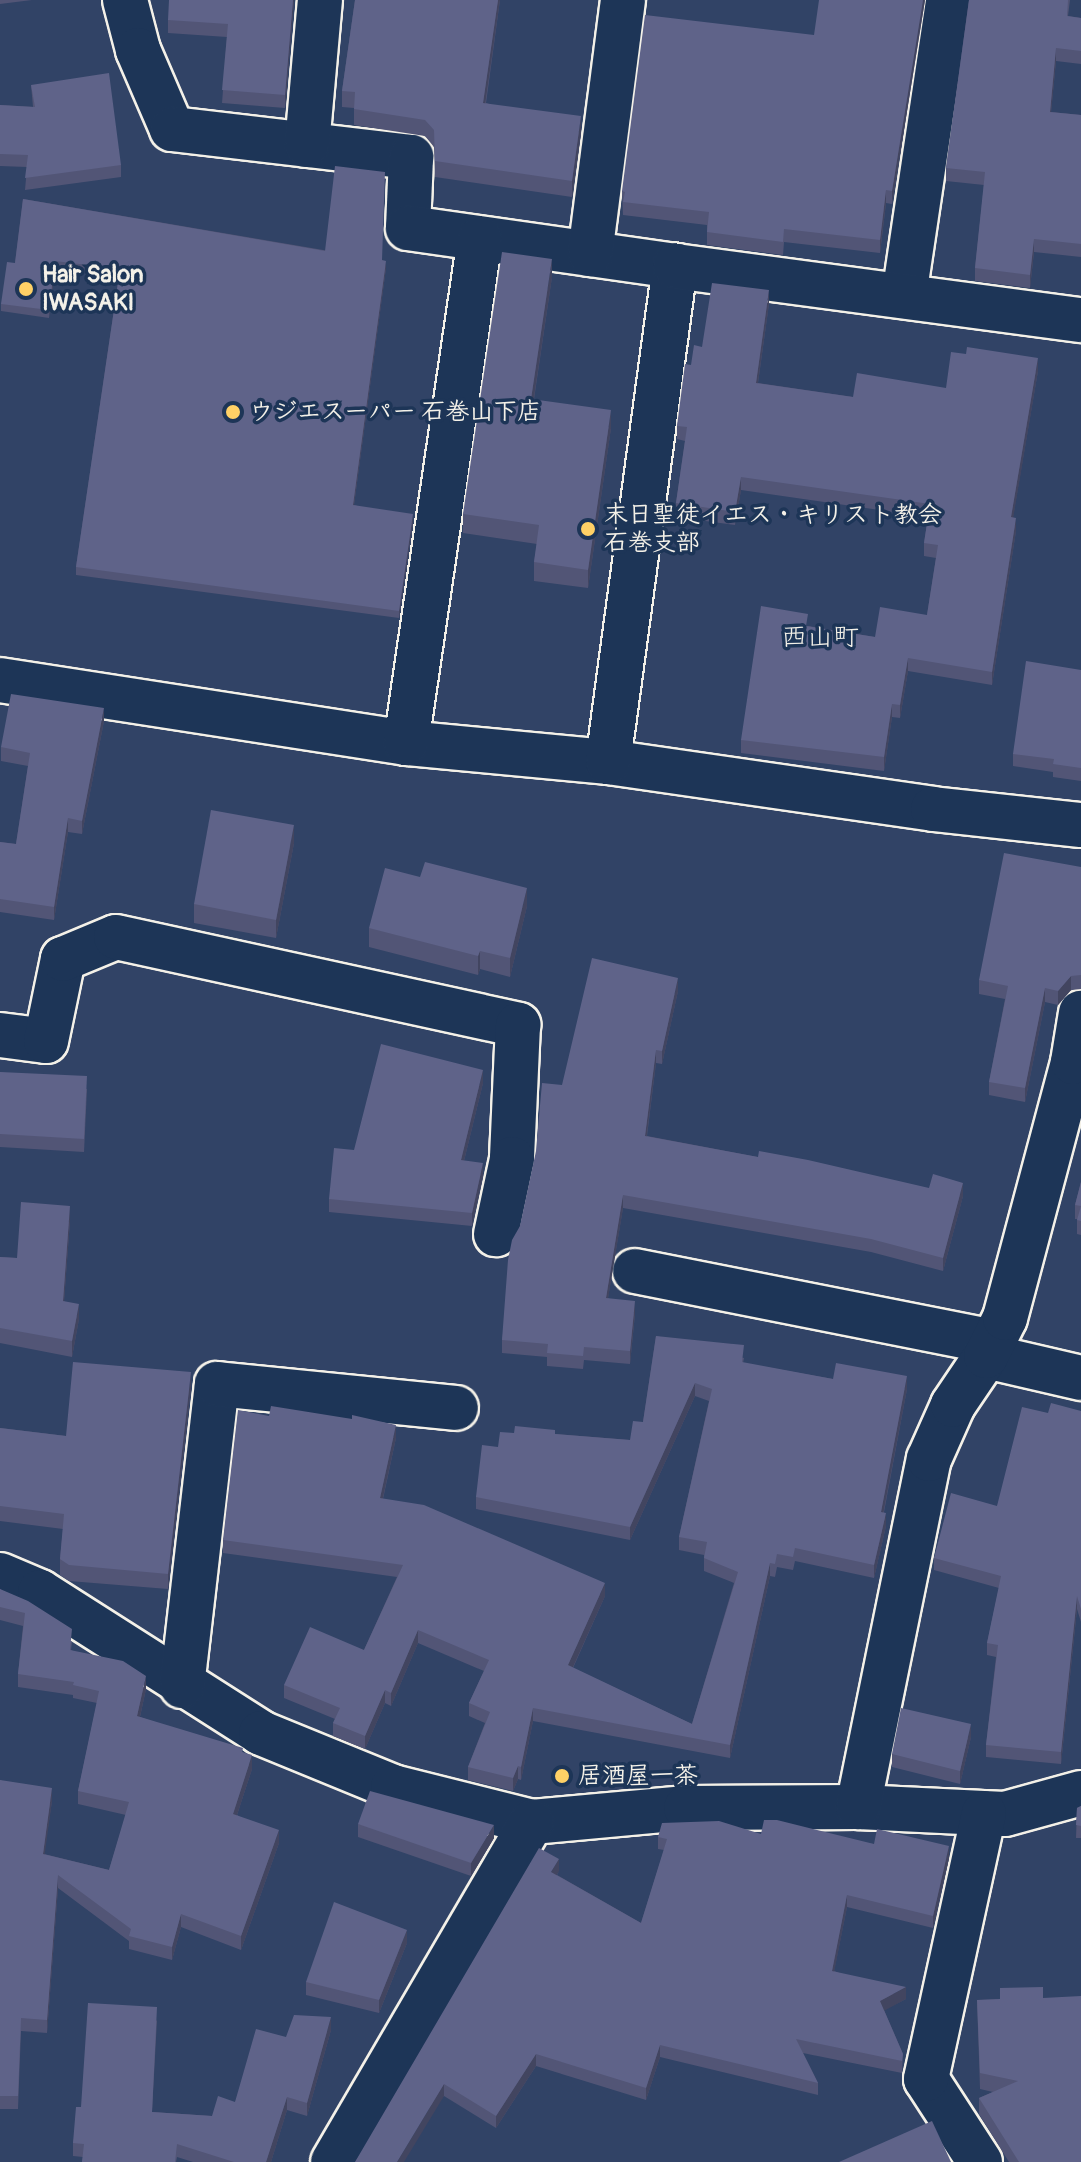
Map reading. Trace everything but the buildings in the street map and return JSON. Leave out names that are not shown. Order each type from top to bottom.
[{"type":"street","points":[[125,0],[138,50],[172,129],[411,157],[408,228],[1081,320]]},
{"type":"street","points":[[307,145],[320,0]]},
{"type":"street","points":[[590,254],[623,0]]},
{"type":"street","points":[[904,296],[948,0]]},
{"type":"street","points":[[406,743],[480,238]]},
{"type":"street","points":[[608,762],[675,266]]},
{"type":"street","points":[[0,680],[406,743],[608,762],[933,809],[1081,825]]},
{"type":"street","points":[[0,1035],[46,1041],[63,959],[116,937],[518,1025],[512,1159],[496,1234]]},
{"type":"street","points":[[858,1807],[929,1459],[953,1405],[1005,1318],[1073,1062],[1081,1013]]},
{"type":"street","points":[[635,1271],[989,1349],[1081,1378]]},
{"type":"street","points":[[182,1686],[217,1384],[456,1408]]},
{"type":"street","points":[[0,1575],[40,1592],[182,1686],[261,1733],[393,1787],[532,1822],[686,1808],[858,1807],[1005,1814],[1081,1793]]},
{"type":"street","points":[[980,2162],[926,2079],[984,1813]]},
{"type":"street","points":[[333,2162],[532,1822]]},
{"type":"place","name":"Hair Salon IWASAKI","points":[[26,289]]},
{"type":"place","name":"ウジエスーパー 石巻山下店","points":[[233,412]]},
{"type":"place","name":"末日聖徒イエス・キリスト教会 石巻支部","points":[[588,529]]},
{"type":"place","name":"居酒屋一茶","points":[[562,1776]]},
{"type":"district","name":"西山町","points":[[820,638]]}]
